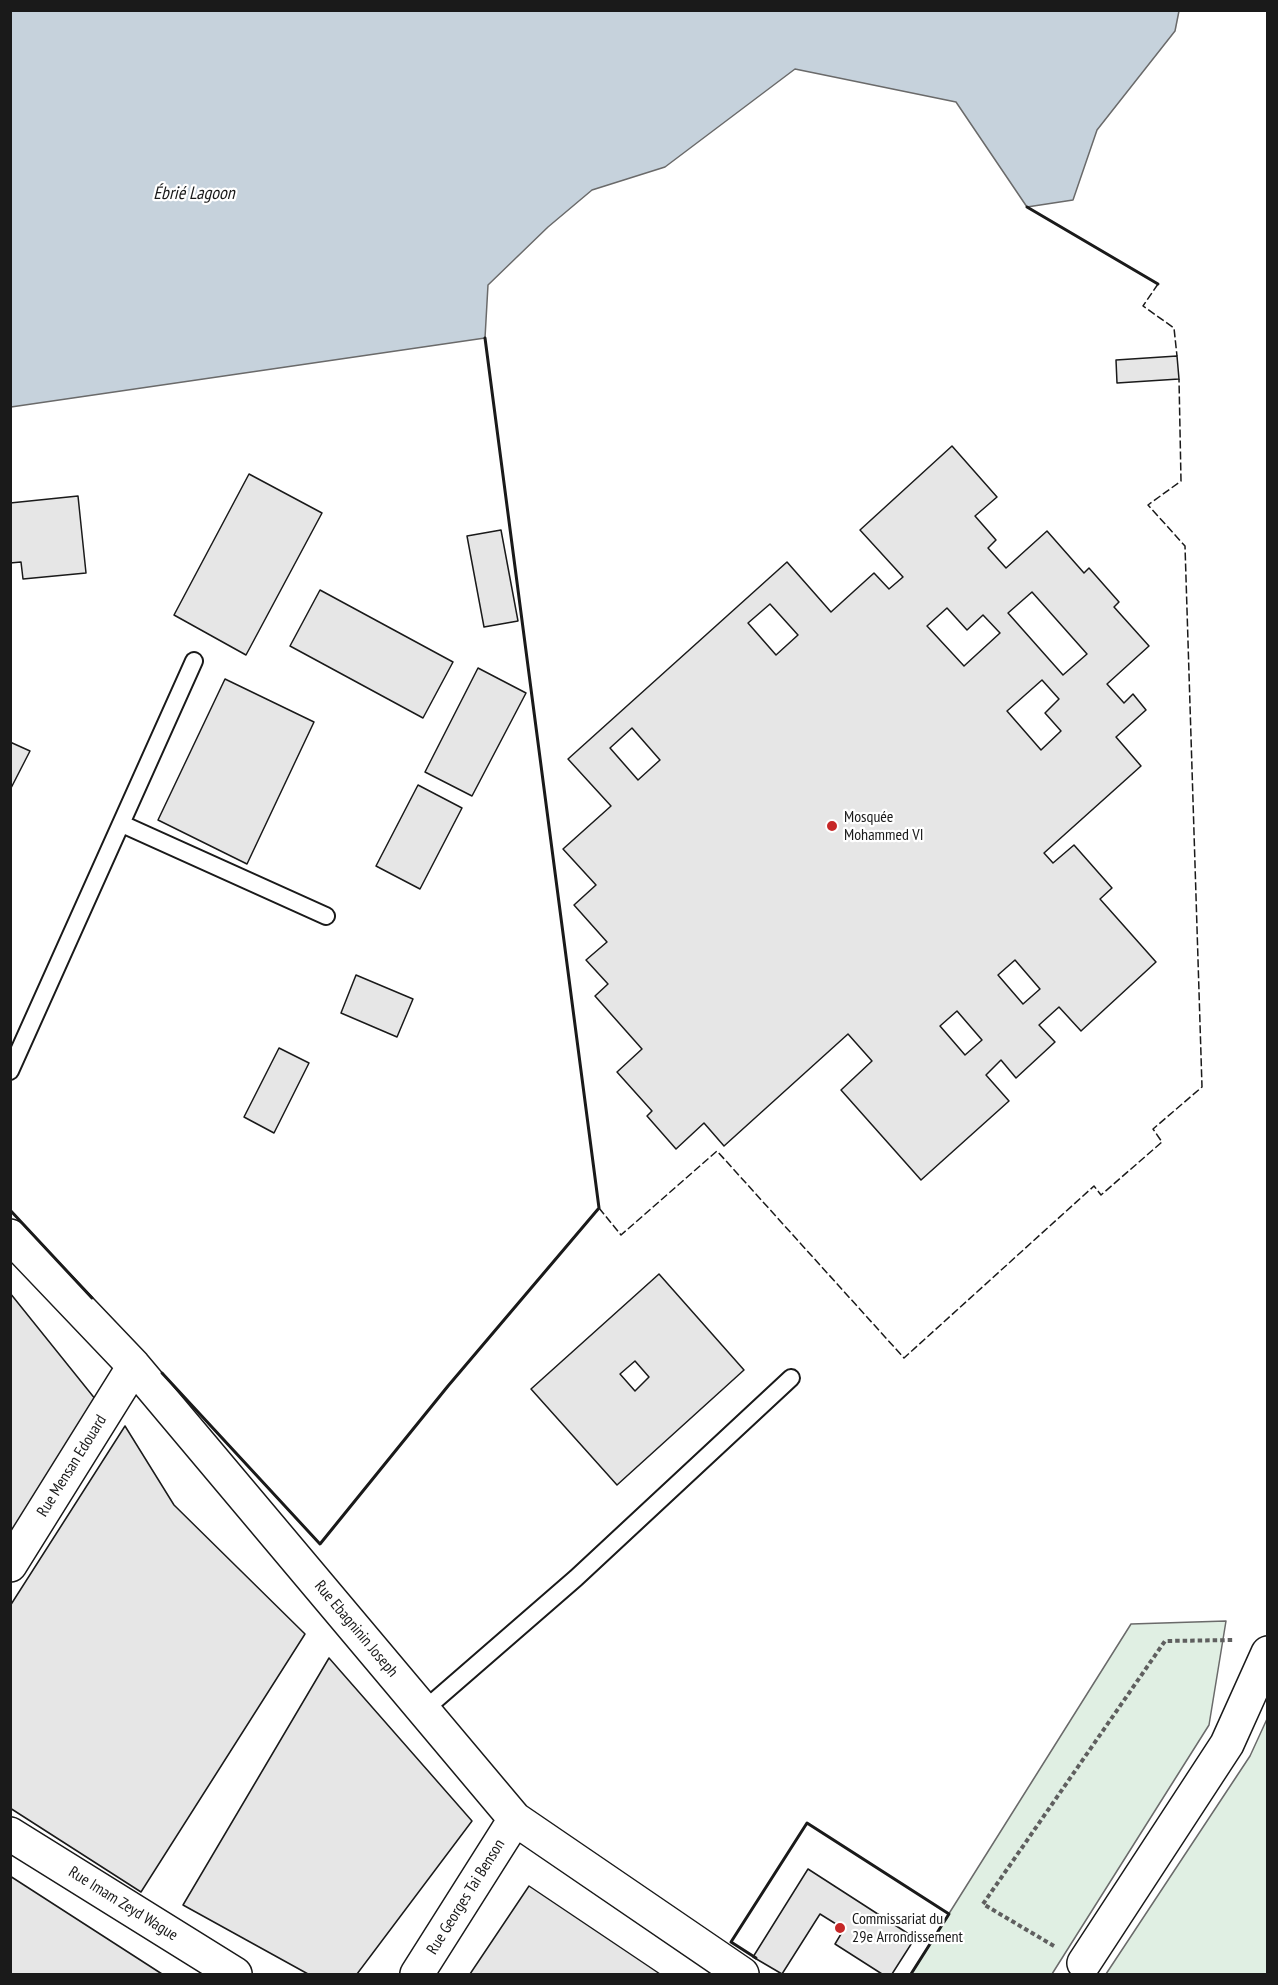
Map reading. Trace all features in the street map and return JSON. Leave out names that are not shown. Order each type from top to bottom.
[{"type":"main road","name":"Rue Ebagninin Joseph","points":[[10,1236],[134,1366],[515,1819],[740,1974]]},
{"type":"main road","name":"Rue Mensan Edouard","points":[[10,1565],[134,1366]]},
{"type":"main road","points":[[1083,1963],[1227,1744],[1256,1647]]},
{"type":"main road","name":"Rue Georges Tai Benson","points":[[417,1974],[515,1819]]},
{"type":"main road","name":"Rue Imam Zeyd Wague","points":[[10,1834],[235,1974]]},
{"type":"lane","points":[[10,1071],[194,661]]},
{"type":"lane","points":[[122,824],[326,916]]},
{"type":"lane","points":[[424,1710],[576,1578],[791,1378]]},
{"type":"path","points":[[1083,1963],[983,1904],[1165,1641],[1256,1647]]},
{"type":"green space","points":[[1226,1621],[1209,1725],[1052,1974],[911,1974],[1131,1624]]},
{"type":"green space","points":[[1267,1719],[1267,1974],[1106,1974],[1250,1756]]},
{"type":"water","name":"Ébrié Lagoon","points":[[11,10],[1179,11],[1175,31],[1097,130],[1073,200],[1027,207],[956,102],[795,69],[665,167],[592,190],[548,227],[488,285],[485,338],[11,407]]},
{"type":"building","points":[[1177,356],[1179,379],[1117,383],[1116,360]]},
{"type":"building","name":"Mosquée Mohammed VI","points":[[952,446],[997,497],[975,516],[996,540],[988,548],[1006,568],[1047,531],[1084,573],[1089,568],[1119,602],[1114,607],[1149,646],[1107,684],[1124,703],[1133,694],[1146,710],[1116,737],[1141,766],[1044,853],[1053,863],[1074,845],[1112,888],[1100,899],[1156,962],[1081,1031],[1059,1007],[1039,1025],[1055,1042],[1016,1078],[1001,1060],[986,1075],[1009,1101],[921,1180],[841,1090],[872,1061],[848,1034],[724,1146],[704,1123],[676,1149],[647,1116],[652,1111],[617,1072],[642,1049],[595,996],[608,984],[586,960],[607,942],[574,905],[596,885],[563,849],[611,806],[568,759],[787,562],[831,612],[874,573],[889,589],[903,577],[860,530]],"holes":[[[1032,592],[1087,654],[1063,675],[1008,613]],[[770,604],[798,635],[776,655],[748,623]],[[947,608],[967,630],[983,615],[1000,633],[964,666],[927,626]],[[1042,680],[1059,699],[1045,713],[1061,731],[1041,750],[1007,711]],[[632,728],[660,760],[638,780],[610,748]],[[1015,960],[1040,989],[1023,1004],[998,975]],[[957,1011],[982,1040],[965,1055],[940,1026]]]},
{"type":"building","points":[[249,474],[322,513],[246,655],[174,615]]},
{"type":"building","points":[[78,496],[86,573],[23,579],[21,562],[10,563],[10,503]]},
{"type":"building","points":[[501,530],[518,621],[484,627],[467,536]]},
{"type":"building","points":[[320,590],[453,662],[423,718],[290,646]]},
{"type":"building","points":[[478,668],[526,693],[472,796],[425,772]]},
{"type":"building","points":[[225,679],[314,722],[247,864],[158,820]]},
{"type":"building","points":[[10,742],[30,751],[10,790]]},
{"type":"building","points":[[418,785],[462,808],[420,889],[376,866]]},
{"type":"building","points":[[356,975],[413,999],[397,1037],[341,1013]]},
{"type":"building","points":[[279,1048],[309,1063],[274,1133],[244,1117]]},
{"type":"building","points":[[659,1274],[744,1370],[617,1485],[531,1389]],"holes":[[[635,1361],[649,1377],[635,1391],[620,1374]]]},
{"type":"building","points":[[10,1293],[96,1400],[10,1538]]},
{"type":"building","points":[[125,1426],[174,1505],[305,1634],[141,1892],[10,1808],[10,1606]]},
{"type":"building","points":[[329,1658],[472,1821],[357,1974],[308,1974],[183,1905]]},
{"type":"building","points":[[808,1869],[915,1938],[892,1974],[882,1974],[835,1944],[844,1929],[820,1914],[782,1974],[753,1957]]},
{"type":"building","points":[[10,1876],[162,1974],[10,1974]]},
{"type":"building","points":[[529,1886],[660,1974],[470,1974]]},
{"type":"fence","points":[[1158,284],[1143,306],[1174,328],[1177,356]]},
{"type":"fence","points":[[599,1208],[621,1235],[717,1151],[904,1358],[1094,1186],[1101,1195],[1162,1142],[1153,1129],[1202,1087],[1185,546],[1148,505],[1181,481],[1179,379]]},
{"type":"wall","points":[[1027,207],[1158,284]]},
{"type":"wall","points":[[162,1373],[320,1544],[448,1386],[599,1208],[485,338]]},
{"type":"wall","points":[[10,1210],[92,1298]]},
{"type":"wall","points":[[756,1958],[731,1942],[807,1823],[949,1914],[911,1974]]},
{"type":"place","name":"Mosquée Mohammed VI","points":[[832,826]]},
{"type":"place","name":"Commissariat du 29e Arrondissement","points":[[840,1928]]}]
